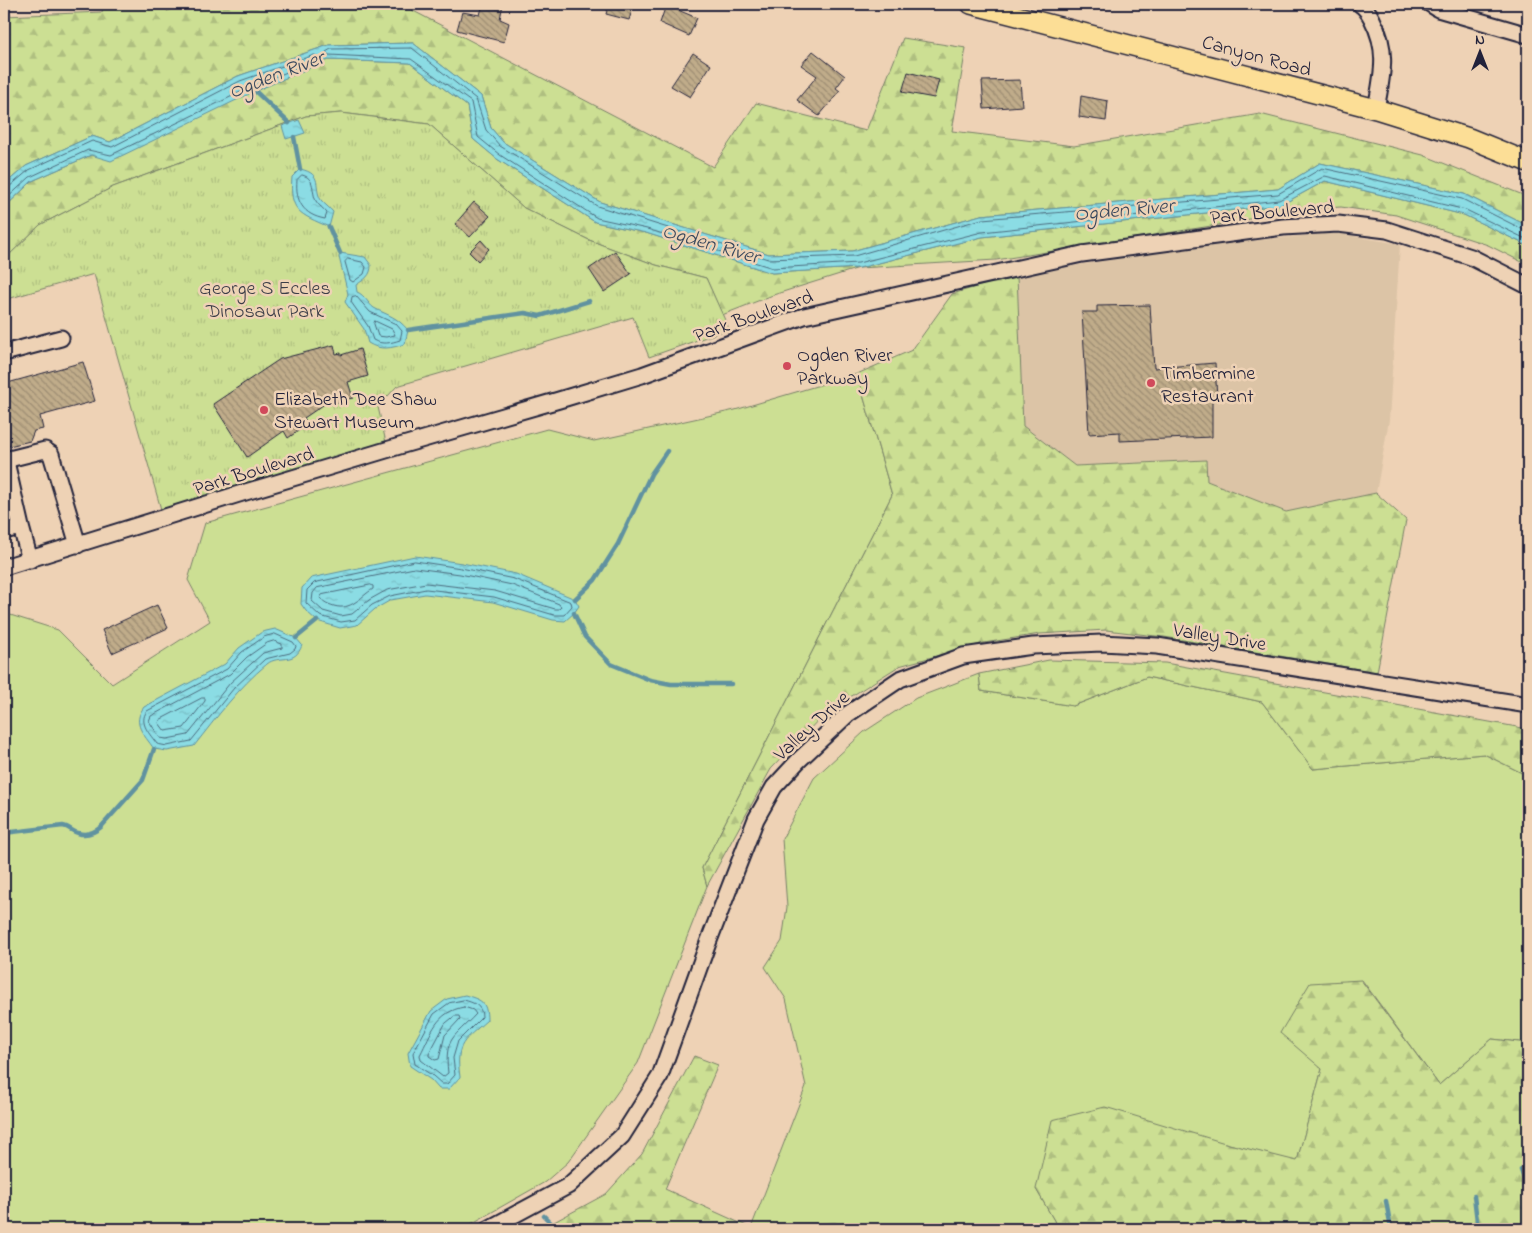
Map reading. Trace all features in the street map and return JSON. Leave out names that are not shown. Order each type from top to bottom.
[{"type":"main road","name":"Canyon Road","points":[[971,4],[1376,109],[1469,138],[1528,162]]},
{"type":"street","points":[[1360,4],[1366,7],[1377,29],[1383,48],[1383,68],[1376,109]]},
{"type":"street","points":[[1430,4],[1438,9],[1528,35]]},
{"type":"street","name":"Park Boulevard","points":[[4,567],[239,494],[642,375],[804,316],[1082,254],[1283,227],[1338,224],[1388,230],[1471,257],[1528,286]]},
{"type":"street","points":[[4,353],[61,338]]},
{"type":"street","points":[[30,560],[7,463],[12,458],[45,450],[50,454],[78,545]]},
{"type":"street","points":[[4,531],[21,527]]},
{"type":"street","name":"Valley Drive","points":[[488,1229],[568,1186],[622,1136],[660,1076],[708,943],[756,819],[774,787],[798,760],[848,714],[900,679],[963,656],[1033,646],[1102,643],[1158,646],[1528,706]]},
{"type":"shaded area","points":[[1334,233],[1400,244],[1389,420],[1376,493],[1287,512],[1206,481],[1205,460],[1075,466],[1023,426],[1017,275],[1188,247]]},
{"type":"green space","points":[[104,4],[167,4],[167,11],[188,4],[400,4],[713,167],[756,103],[866,131],[903,38],[966,48],[952,131],[1074,146],[1260,114],[1423,155],[1528,197],[1528,226],[1464,194],[1320,163],[1278,189],[981,215],[852,251],[769,254],[600,202],[503,142],[491,128],[481,96],[413,43],[329,45],[238,76],[110,142],[92,136],[26,166],[4,185],[4,16],[102,12]]},
{"type":"green space","points":[[328,60],[410,63],[467,106],[473,139],[497,159],[595,222],[646,233],[772,273],[859,268],[773,295],[722,315],[706,278],[656,265],[589,240],[524,208],[429,124],[341,113],[306,116],[113,187],[40,225],[4,260],[4,208],[32,181],[91,155],[255,91]]},
{"type":"green space","name":"George S Eccles Dinosaur Park","points":[[341,113],[429,124],[524,208],[589,240],[656,265],[706,278],[729,329],[649,357],[633,317],[397,386],[378,407],[387,447],[162,513],[94,274],[4,300],[4,260],[40,225],[113,187],[306,116]]},
{"type":"green space","points":[[1325,181],[1464,215],[1528,246],[1528,265],[1488,245],[1396,215],[1341,207],[1296,210],[1224,224],[996,260],[859,268],[982,237],[1281,205]]},
{"type":"green space","points":[[1017,275],[1023,426],[1075,466],[1206,460],[1207,481],[1286,512],[1376,493],[1406,520],[1377,672],[1164,637],[1106,630],[1040,634],[984,643],[899,666],[825,713],[771,769],[707,886],[702,868],[892,495],[857,374],[912,350],[952,294]]},
{"type":"green space","points":[[857,374],[892,495],[702,868],[707,886],[638,1063],[568,1162],[545,1182],[462,1229],[4,1229],[4,613],[58,630],[112,684],[210,621],[188,580],[205,523],[547,429],[594,441],[735,410]]},
{"type":"green space","points":[[1049,660],[1165,663],[1528,729],[1528,776],[1484,754],[1313,769],[1262,702],[1147,677],[1073,706],[981,691],[979,674]]},
{"type":"green space","points":[[979,674],[981,691],[1073,706],[1147,677],[1262,702],[1313,769],[1484,754],[1528,776],[1528,1043],[1492,1039],[1439,1085],[1362,980],[1322,1069],[1297,1162],[1225,1143],[1036,1189],[1059,1229],[860,1229],[835,1223],[751,1228],[806,1086],[786,999],[765,967],[782,941],[787,907],[782,839],[814,778],[864,732],[916,698]]},
{"type":"green space","points":[[1361,980],[1439,1085],[1492,1039],[1528,1043],[1528,1229],[1059,1229],[1036,1189],[1052,1120],[1105,1107],[1225,1143],[1297,1161],[1322,1069],[1280,1033],[1310,983]]},
{"type":"green space","points":[[694,1056],[718,1065],[665,1189],[751,1228],[835,1223],[860,1229],[541,1229],[606,1194],[642,1154]]},
{"type":"water","name":"Ogden River","points":[[413,43],[481,96],[491,128],[503,142],[600,202],[769,254],[852,251],[981,215],[1278,189],[1320,163],[1464,194],[1528,226],[1528,246],[1464,215],[1325,181],[1281,205],[982,237],[859,268],[772,273],[646,233],[595,222],[497,159],[473,139],[467,106],[410,63],[328,60],[255,91],[111,161],[91,155],[32,181],[4,208],[4,185],[26,166],[92,136],[110,142],[238,76],[329,45]]},
{"type":"water","points":[[299,120],[305,133],[286,139],[282,126]]},
{"type":"water","points":[[300,169],[312,174],[315,178],[321,200],[333,212],[329,227],[304,215],[295,205],[292,198],[292,177]]},
{"type":"water","points":[[340,253],[365,257],[371,265],[369,275],[356,285],[357,292],[374,308],[404,325],[408,330],[405,344],[391,348],[382,348],[368,343],[364,329],[345,302],[348,294],[339,257]]},
{"type":"water","points":[[415,556],[516,574],[575,599],[579,606],[565,621],[553,620],[493,602],[425,594],[391,600],[375,609],[357,625],[340,628],[317,621],[301,604],[302,588],[311,578]]},
{"type":"water","points":[[275,629],[296,638],[302,645],[299,651],[291,658],[272,661],[256,673],[228,703],[194,746],[167,751],[154,749],[140,729],[140,713],[144,707],[225,664],[239,648],[262,632]]},
{"type":"water","points":[[465,995],[482,1002],[486,1009],[487,1020],[467,1038],[460,1050],[460,1077],[449,1089],[439,1089],[431,1080],[410,1066],[408,1053],[431,1011],[447,999]]},
{"type":"building","points":[[483,4],[503,4],[500,19],[509,23],[504,42],[457,30],[462,12],[480,15]]},
{"type":"building","points":[[609,4],[634,4],[629,20],[606,14]]},
{"type":"building","points":[[666,5],[697,18],[689,36],[660,23]]},
{"type":"building","points":[[813,51],[845,76],[836,88],[840,91],[819,116],[797,100],[817,76],[801,65]]},
{"type":"building","points":[[693,53],[711,65],[690,97],[671,86]]},
{"type":"building","points":[[908,72],[939,80],[934,98],[902,92]]},
{"type":"building","points":[[1020,80],[1022,106],[984,109],[982,81]]},
{"type":"building","points":[[1081,96],[1108,101],[1106,121],[1079,117]]},
{"type":"building","points":[[474,202],[490,216],[470,237],[455,224]]},
{"type":"building","points":[[481,240],[489,249],[478,261],[469,252]]},
{"type":"building","points":[[615,251],[631,274],[604,292],[589,269]]},
{"type":"building","name":"Timbermine Restaurant","points":[[1150,305],[1154,368],[1215,363],[1217,399],[1212,399],[1212,437],[1120,441],[1120,432],[1089,434],[1082,312],[1097,312],[1097,306]]},
{"type":"building","points":[[334,345],[336,354],[341,353],[341,355],[360,349],[368,376],[348,382],[353,398],[343,400],[343,402],[326,403],[304,418],[308,424],[288,438],[284,431],[247,457],[213,404],[280,359]]},
{"type":"building","points":[[83,362],[95,401],[40,416],[43,429],[34,431],[30,441],[9,446],[4,443],[4,384]]},
{"type":"building","points":[[157,605],[168,628],[112,653],[102,630]]},
{"type":"waterway","points":[[251,89],[289,123]]},
{"type":"waterway","points":[[294,137],[300,169]]},
{"type":"waterway","points":[[329,227],[340,253]]},
{"type":"waterway","points":[[408,330],[525,313],[540,316],[589,301]]},
{"type":"waterway","points":[[575,599],[595,580],[618,544],[651,474],[667,451]]},
{"type":"waterway","points":[[574,613],[585,637],[611,664],[650,680],[671,684],[731,684]]},
{"type":"waterway","points":[[296,638],[317,621]]},
{"type":"waterway","points":[[4,833],[63,826],[81,834],[91,833],[101,827],[143,780],[154,749]]},
{"type":"waterway","points":[[1521,1170],[1528,1190]]},
{"type":"waterway","points":[[1474,1196],[1478,1229]]},
{"type":"waterway","points":[[1386,1201],[1391,1229]]},
{"type":"waterway","points":[[544,1216],[557,1229]]},
{"type":"place","name":"Ogden River Parkway","points":[[787,366]]},
{"type":"place","name":"Timbermine Restaurant","points":[[1151,383]]},
{"type":"place","name":"Elizabeth Dee Shaw Stewart Museum","points":[[264,410]]}]
